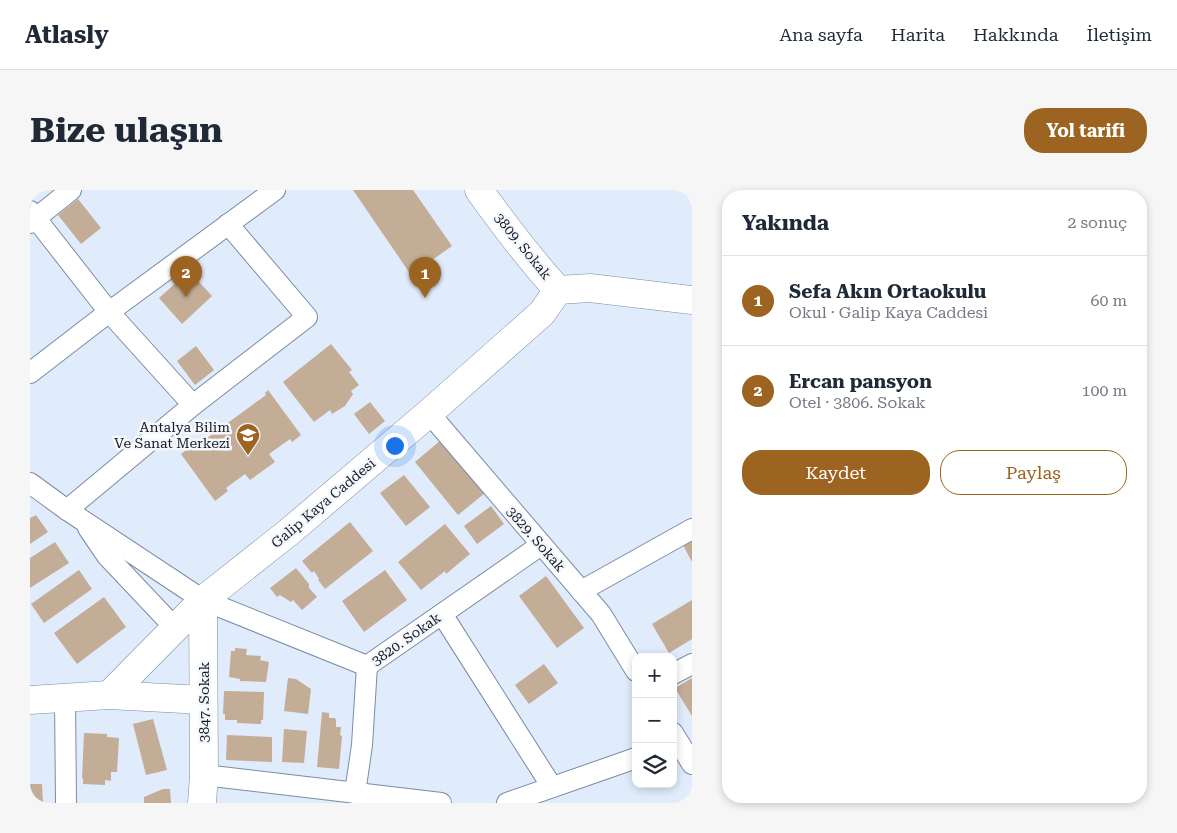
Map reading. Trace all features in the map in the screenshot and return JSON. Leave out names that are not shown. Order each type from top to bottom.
[{"type":"street","points":[[71,190],[32,217],[109,312],[193,405]]},
{"type":"street","points":[[30,373],[109,312],[275,190]]},
{"type":"street","name":"3809. Sokak","points":[[479,190],[535,264],[558,290],[590,288],[692,300]]},
{"type":"street","points":[[176,628],[107,556],[75,515],[193,405],[307,317],[228,224]]},
{"type":"street","name":"Galip Kaya Caddesi","points":[[109,695],[203,600],[289,532],[429,413],[542,313],[558,290]]},
{"type":"street","name":"3829. Sokak","points":[[429,413],[601,614],[632,664]]},
{"type":"street","name":"3820. Sokak","points":[[30,483],[203,600],[367,666],[541,545]]},
{"type":"street","points":[[581,591],[692,529]]},
{"type":"street","name":"3847. Sokak","points":[[202,803],[204,775],[203,600]]},
{"type":"street","points":[[442,614],[552,787]]},
{"type":"street","points":[[677,672],[692,664]]},
{"type":"street","points":[[355,793],[362,745],[367,666]]},
{"type":"street","points":[[30,700],[109,695],[203,700]]},
{"type":"street","points":[[65,698],[66,803]]},
{"type":"street","points":[[677,743],[692,764]]},
{"type":"street","points":[[510,803],[632,759]]},
{"type":"street","points":[[204,775],[355,793],[404,801],[441,803]]},
{"type":"building","points":[[353,190],[413,190],[452,246],[411,275]]},
{"type":"building","points":[[78,199],[101,228],[81,244],[58,215]]},
{"type":"building","points":[[189,271],[212,296],[182,324],[159,298]]},
{"type":"building","points":[[331,344],[352,370],[349,372],[359,385],[351,391],[353,394],[345,406],[332,414],[330,410],[314,422],[283,382]]},
{"type":"building","points":[[196,346],[214,370],[195,385],[177,361]]},
{"type":"building","points":[[268,390],[301,435],[292,442],[290,439],[269,454],[275,462],[250,480],[245,474],[226,488],[228,491],[215,501],[181,454],[193,445],[195,447],[266,395],[265,393]]},
{"type":"building","points":[[370,402],[385,421],[369,434],[354,414]]},
{"type":"building","points":[[441,440],[485,493],[458,515],[415,462]]},
{"type":"building","points":[[404,475],[430,507],[406,526],[380,493]]},
{"type":"building","points":[[491,506],[504,524],[477,544],[464,526]]},
{"type":"building","points":[[36,515],[48,532],[30,544],[30,518]]},
{"type":"building","points":[[350,522],[373,551],[325,589],[314,571],[312,573],[302,561]]},
{"type":"building","points":[[445,524],[470,554],[446,574],[445,571],[421,590],[398,562]]},
{"type":"building","points":[[692,538],[692,562],[682,543]]},
{"type":"building","points":[[55,542],[69,563],[30,588],[30,558]]},
{"type":"building","points":[[296,568],[317,597],[302,610],[293,600],[291,602],[280,595],[277,597],[270,588]]},
{"type":"building","points":[[79,570],[92,589],[44,623],[31,604]]},
{"type":"building","points":[[385,570],[407,600],[364,632],[342,601]]},
{"type":"building","points":[[546,576],[584,628],[557,648],[519,596]]},
{"type":"building","points":[[104,597],[126,627],[77,664],[54,633]]},
{"type":"building","points":[[692,600],[692,639],[669,653],[652,624]]},
{"type":"building","points":[[235,648],[247,649],[246,655],[261,656],[260,660],[269,662],[266,682],[240,681],[240,679],[229,677],[231,651],[235,651]]},
{"type":"building","points":[[544,664],[558,683],[529,704],[515,685]]},
{"type":"building","points":[[288,678],[296,679],[311,689],[308,714],[284,711]]},
{"type":"building","points":[[692,678],[692,716],[677,691],[677,687]]},
{"type":"building","points":[[224,691],[264,692],[263,720],[261,720],[261,724],[237,723],[237,720],[225,720],[225,714],[223,714]]},
{"type":"building","points":[[322,712],[329,713],[329,718],[335,718],[336,720],[336,727],[341,727],[339,769],[317,767]]},
{"type":"building","points":[[153,719],[167,770],[146,775],[133,724]]},
{"type":"building","points":[[284,729],[307,731],[304,763],[282,762]]},
{"type":"building","points":[[84,733],[107,734],[107,737],[119,738],[117,772],[111,772],[111,781],[105,780],[105,785],[83,784]]},
{"type":"building","points":[[227,735],[272,737],[272,762],[226,760]]},
{"type":"building","points":[[30,784],[42,784],[43,803],[30,803]]},
{"type":"building","points":[[163,789],[170,789],[171,803],[144,803],[144,797]]},
{"type":"place","name":"Ercan pansyon","points":[[186,297]]},
{"type":"place","name":"Sefa Akın Ortaokulu","points":[[425,298]]},
{"type":"place","name":"Antalya Bilim Ve Sanat Merkezi","points":[[248,456]]}]
